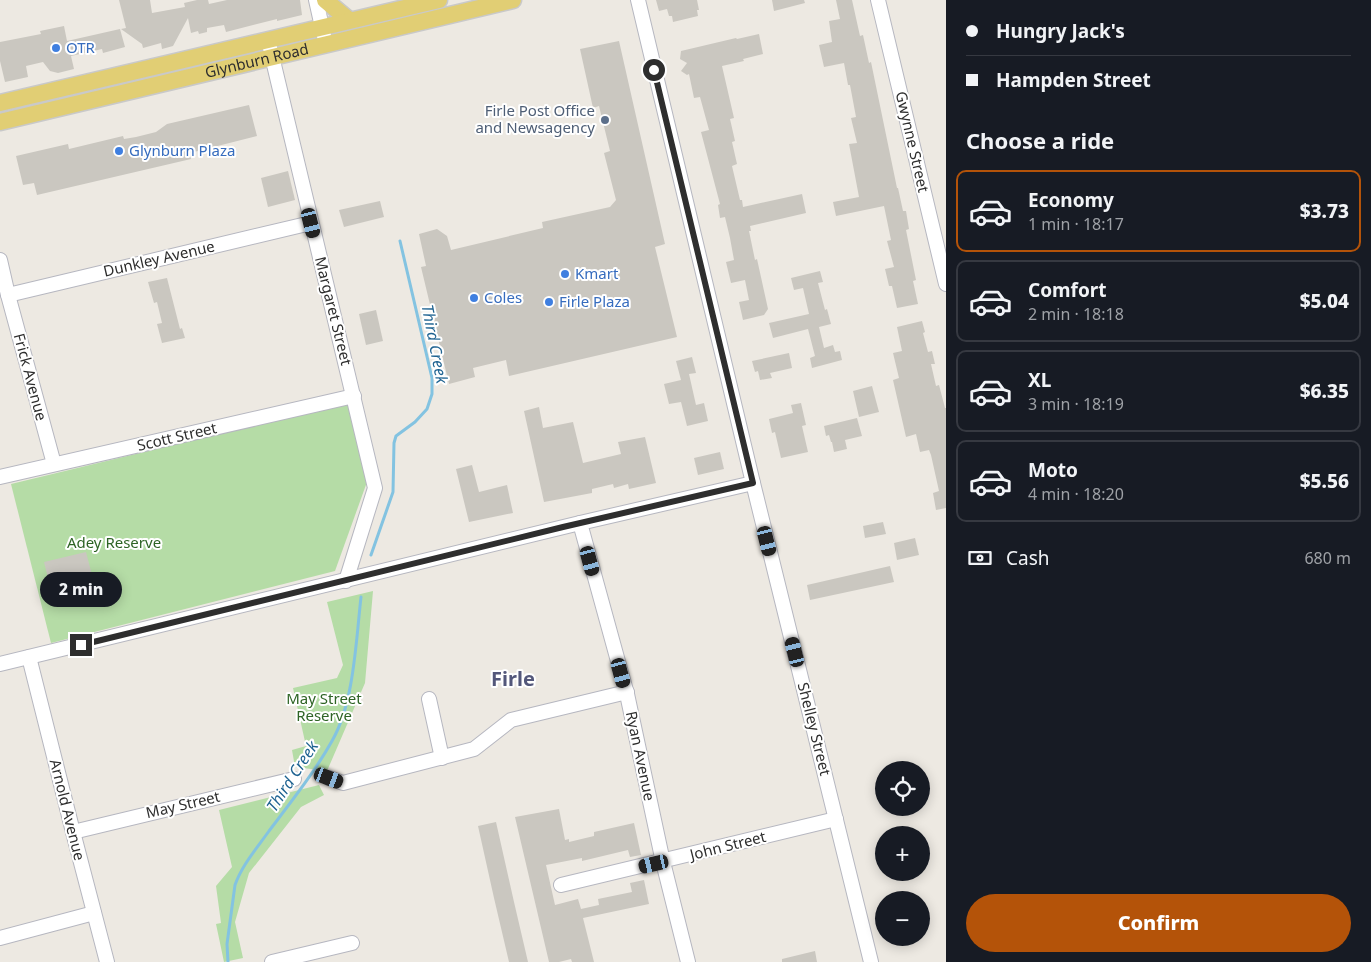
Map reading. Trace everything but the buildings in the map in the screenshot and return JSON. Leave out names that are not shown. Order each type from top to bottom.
[{"type":"main road","points":[[325,0],[349,20]]},
{"type":"main road","name":"Glynburn Road","points":[[2,102],[438,0]]},
{"type":"main road","name":"Glynburn Road","points":[[0,122],[513,0]]},
{"type":"main road","points":[[2,102],[16,108],[50,109]]},
{"type":"street","points":[[316,0],[326,44]]},
{"type":"street","name":"Shelley Street","points":[[638,0],[753,483],[871,962]]},
{"type":"street","name":"Gwynne Street","points":[[878,0],[946,284]]},
{"type":"street","name":"Margaret Street","points":[[268,40],[375,488],[346,580]]},
{"type":"street","name":"Dunkley Avenue","points":[[8,295],[311,223]]},
{"type":"street","name":"Frick Avenue","points":[[0,260],[54,464]]},
{"type":"street","name":"Scott Street","points":[[0,477],[354,396]]},
{"type":"street","points":[[0,664],[580,523],[753,483]]},
{"type":"street","name":"Ryan Avenue","points":[[580,523],[626,692],[663,862],[688,962]]},
{"type":"street","name":"Arnold Avenue","points":[[29,657],[72,832],[107,962]]},
{"type":"street","points":[[329,778],[343,783],[474,750],[511,720],[626,692]]},
{"type":"street","points":[[429,699],[442,758]]},
{"type":"street","name":"May Street","points":[[72,832],[294,779]]},
{"type":"street","name":"John Street","points":[[561,885],[836,819]]},
{"type":"street","points":[[0,938],[94,913]]},
{"type":"street","points":[[272,962],[352,943]]},
{"type":"green space","name":"Adey Reserve","points":[[351,402],[367,482],[335,571],[51,643],[11,484]]},
{"type":"green space","name":"May Street Reserve","points":[[373,591],[365,683],[327,771],[295,767],[292,750],[306,746],[293,688],[337,678],[343,665],[327,602]]},
{"type":"green space","points":[[319,785],[324,795],[301,807],[249,873],[235,922],[243,958],[224,962],[216,924],[221,923],[216,886],[232,867],[219,810]]},
{"type":"waterway","name":"Third Creek","points":[[371,555],[393,492],[394,443],[396,436],[415,422],[427,409],[432,394],[432,378],[400,241]]},
{"type":"waterway","name":"Third Creek","points":[[228,962],[227,944],[235,885],[238,878],[250,857],[318,764],[339,726],[350,690],[361,597]]},
{"type":"place","name":"OTR","points":[[56,48]]},
{"type":"place","name":"Firle Post Office and Newsagency","points":[[605,120]]},
{"type":"place","name":"Glynburn Plaza","points":[[119,151]]},
{"type":"place","name":"Kmart","points":[[565,274]]},
{"type":"place","name":"Coles","points":[[474,298]]},
{"type":"place","name":"Firle Plaza","points":[[549,302]]},
{"type":"district","name":"Firle","points":[[513,679]]},
{"type":"route","points":[[81,645],[563,527],[753,483],[654,70]]}]
